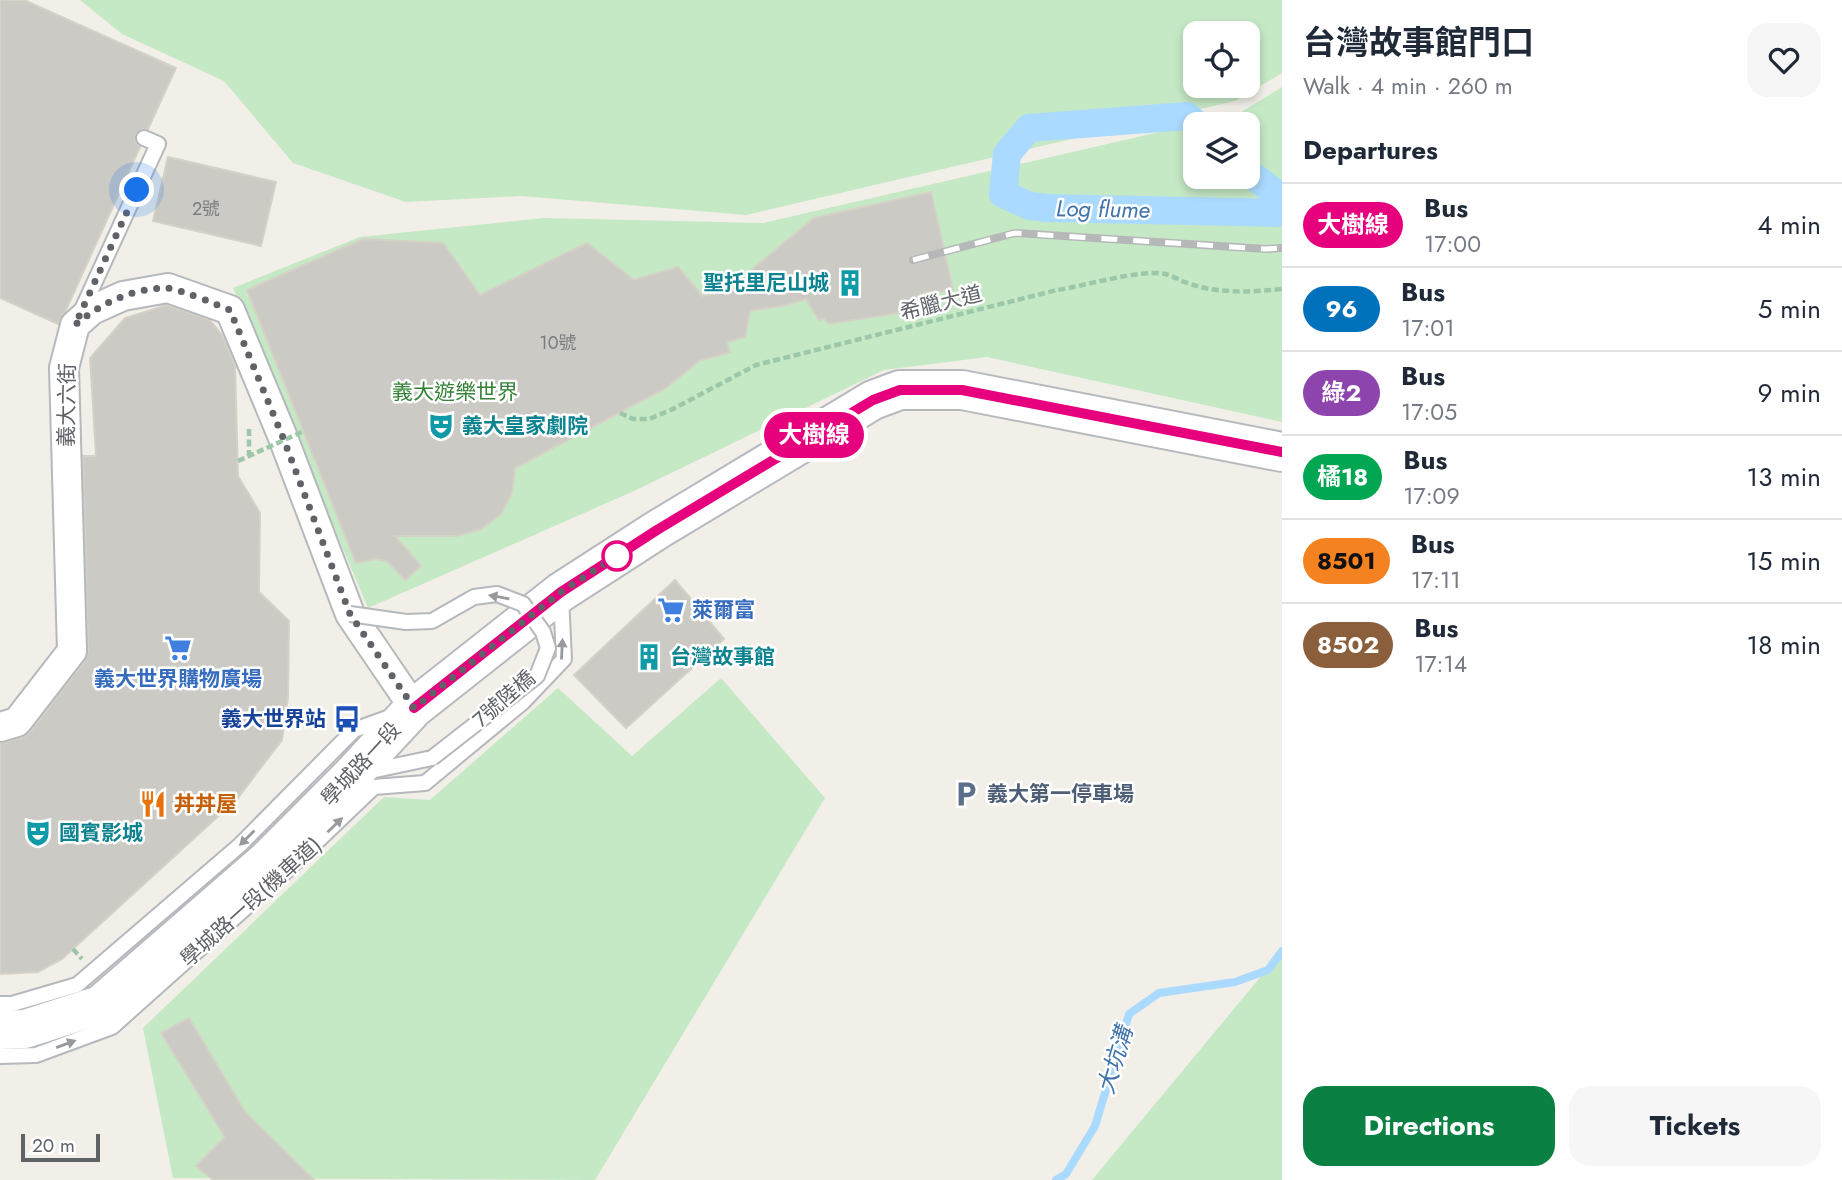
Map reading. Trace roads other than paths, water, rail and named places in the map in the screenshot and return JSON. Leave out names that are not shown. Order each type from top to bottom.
[{"type":"main road","name":"學城路一段","points":[[0,1030],[25,1029],[100,1005],[267,860],[414,708],[561,592],[657,530],[873,400],[900,390],[962,390],[1282,452]]},
{"type":"street","points":[[75,325],[92,310],[123,296],[168,288],[230,310],[282,435],[350,614],[414,708]]},
{"type":"street","name":"義大六街","points":[[0,727],[18,722],[72,651],[64,369],[75,325]]},
{"type":"lane","points":[[75,325],[158,144],[144,138]]},
{"type":"lane","name":"學城路一段(機車道)","points":[[0,1056],[36,1055],[112,1027],[281,876],[374,787],[425,783],[435,775],[523,702],[564,659],[561,592]]},
{"type":"lane","name":"7號陸橋","points":[[350,614],[406,622],[432,621],[474,597],[497,594],[523,604],[543,632],[548,648],[537,676],[432,758],[351,776]]},
{"type":"lane","points":[[0,1004],[12,1004],[77,985],[240,845],[354,730],[414,708]]},
{"type":"waterway","name":"Log flume","points":[[1183,116],[1029,128],[1007,154],[1003,194],[1030,206],[1047,208],[1282,211]]},
{"type":"waterway","name":"Log flume","points":[[1260,181],[1282,198]]},
{"type":"waterway","name":"大坑溝","points":[[1056,1180],[1066,1174],[1095,1126],[1129,1014],[1159,993],[1235,982],[1268,970],[1282,951]]},
{"type":"railway","points":[[913,260],[1015,233],[1282,248]]},
{"type":"place","name":"聖托里尼山城","points":[[850,283]]},
{"type":"place","name":"義大皇家劇院","points":[[441,426]]},
{"type":"place","name":"萊爾富","points":[[671,610]]},
{"type":"place","name":"義大世界購物廣場","points":[[178,648]]},
{"type":"place","name":"台灣故事館","points":[[649,657]]},
{"type":"place","name":"義大世界站","points":[[347,719]]},
{"type":"place","name":"義大第一停車場","points":[[966,794]]},
{"type":"place","name":"丼丼屋","points":[[153,804]]},
{"type":"place","name":"國賓影城","points":[[38,833]]},
{"type":"park label","name":"義大遊樂世界","points":[[455,392]]}]
